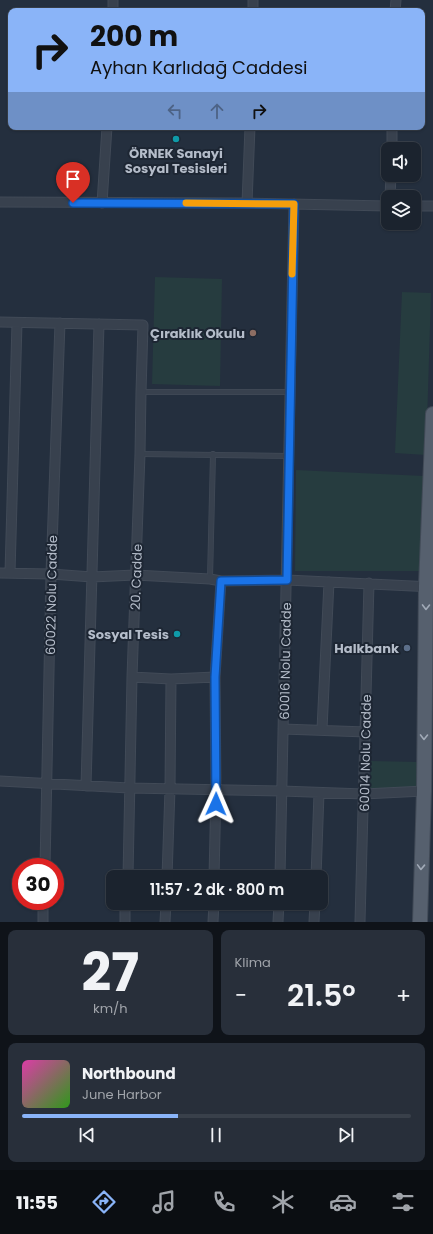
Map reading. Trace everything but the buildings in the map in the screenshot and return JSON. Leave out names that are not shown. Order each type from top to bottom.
[{"type":"main road","points":[[420,922],[430,586],[433,414]]},
{"type":"street","points":[[102,203],[106,130]]},
{"type":"street","points":[[247,203],[250,130]]},
{"type":"street","points":[[392,130],[392,142]]},
{"type":"street","points":[[0,202],[247,203],[381,206]]},
{"type":"street","name":"60016 Nolu Cadde","points":[[280,870],[294,204]]},
{"type":"street","points":[[421,206],[433,206]]},
{"type":"street","points":[[0,322],[99,324],[86,786]]},
{"type":"street","points":[[10,573],[17,323]]},
{"type":"street","name":"60022 Nolu Cadde","points":[[45,858],[51,574],[60,324]]},
{"type":"street","name":"20. Cadde","points":[[99,324],[143,325],[132,677],[128,870]]},
{"type":"street","points":[[0,573],[92,576],[135,575],[210,579],[221,581],[287,580],[430,586]]},
{"type":"street","points":[[214,870],[216,790],[215,677],[221,581]]},
{"type":"street","points":[[322,729],[328,582]]},
{"type":"street","name":"60014 Nolu Cadde","points":[[360,922],[369,583]]},
{"type":"street","points":[[132,677],[171,679],[215,677]]},
{"type":"street","points":[[167,870],[171,679]]},
{"type":"street","points":[[283,729],[322,729],[366,732]]},
{"type":"street","points":[[0,782],[129,788],[364,794],[424,791]]},
{"type":"street","points":[[316,870],[319,793]]},
{"type":"street","points":[[43,922],[44,910]]},
{"type":"street","points":[[125,910],[125,922]]},
{"type":"street","points":[[165,922],[166,910]]},
{"type":"street","points":[[213,922],[214,910]]},
{"type":"street","points":[[278,922],[279,910]]},
{"type":"street","points":[[314,922],[315,910]]},
{"type":"lane","points":[[140,392],[290,392]]},
{"type":"lane","points":[[140,454],[289,456]]},
{"type":"lane","points":[[210,579],[213,454]]},
{"type":"green space","points":[[155,277],[222,279],[220,386],[152,384]]},
{"type":"green space","points":[[402,292],[431,293],[426,455],[395,453]]},
{"type":"green space","points":[[296,470],[424,476],[420,571],[295,571]]},
{"type":"green space","points":[[371,761],[418,762],[418,789],[370,788]]},
{"type":"slow traffic","points":[[186,203],[294,204],[292,274]]},
{"type":"place","name":"ÖRNEK Sanayi Sosyal Tesisleri","points":[[176,139]]},
{"type":"place","name":"Çıraklık Okulu","points":[[253,333]]},
{"type":"place","name":"Sosyal Tesis","points":[[177,634]]},
{"type":"place","name":"Halkbank","points":[[407,648]]},
{"type":"route","points":[[73,203],[294,204],[287,580],[221,581],[215,677],[216,804]]}]
